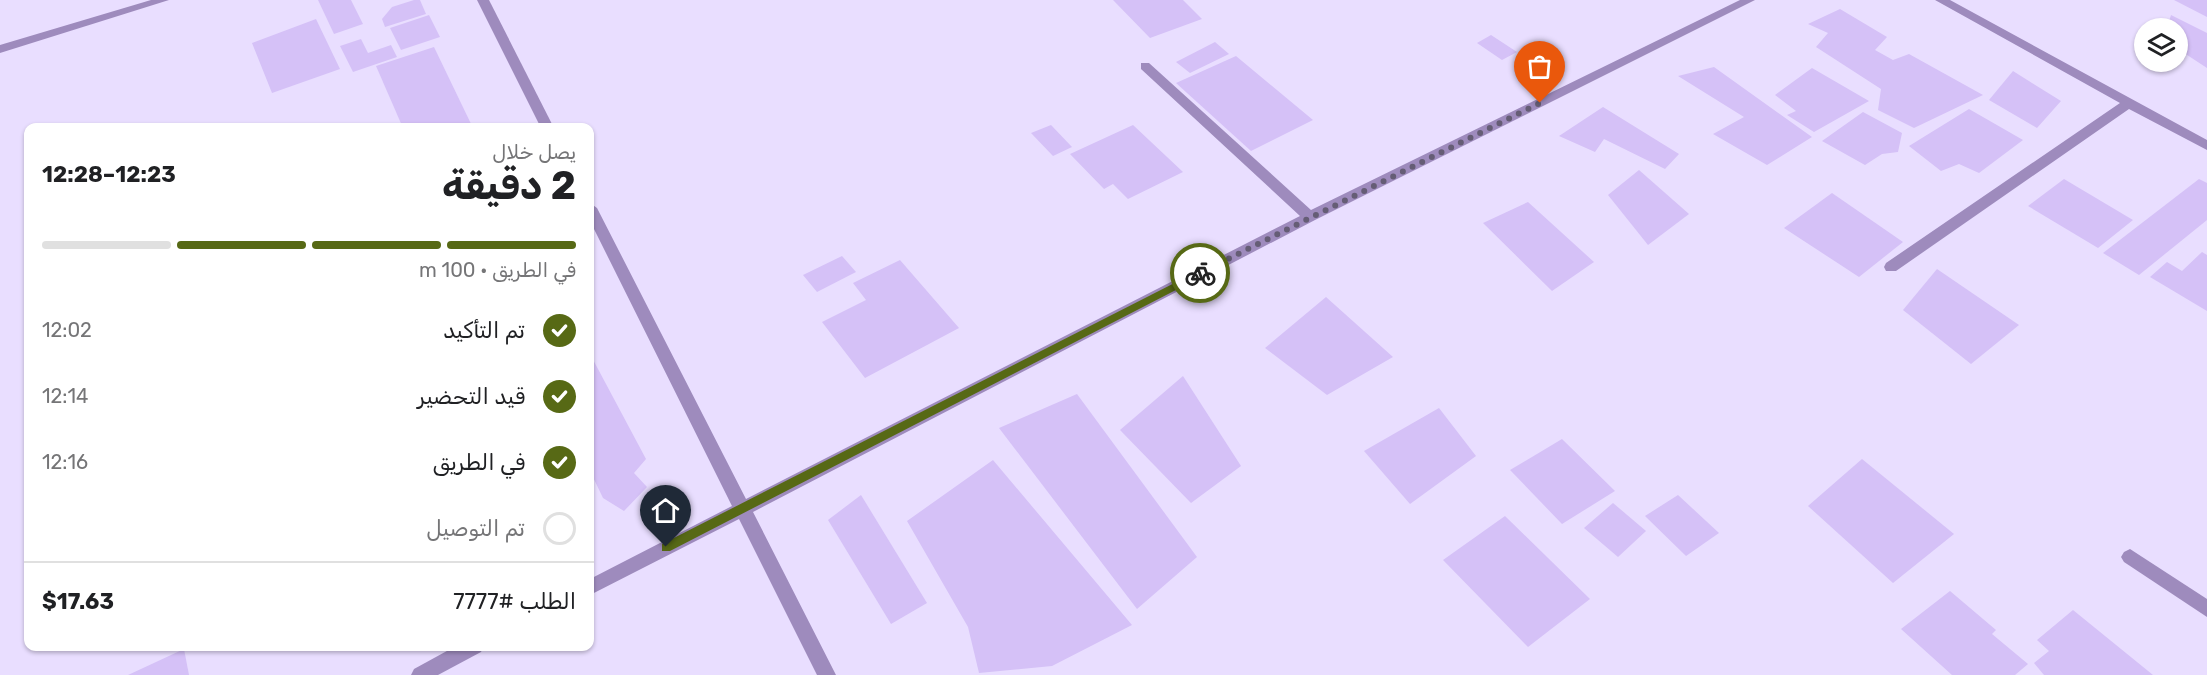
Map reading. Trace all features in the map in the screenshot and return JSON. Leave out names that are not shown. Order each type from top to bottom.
[{"type":"street","points":[[0,49],[163,0]]},
{"type":"street","points":[[483,0],[545,123]]},
{"type":"street","points":[[594,585],[1310,217],[1749,0]]},
{"type":"street","points":[[1941,0],[2207,146]]},
{"type":"street","points":[[1145,66],[1310,217]]},
{"type":"street","points":[[1891,267],[2129,103]]},
{"type":"street","points":[[594,216],[827,675]]},
{"type":"street","points":[[2130,557],[2207,609]]},
{"type":"street","points":[[420,675],[466,651]]},
{"type":"building","points":[[318,0],[351,0],[363,24],[334,34]]},
{"type":"building","points":[[420,0],[426,14],[385,27],[382,19],[392,7]]},
{"type":"building","points":[[1113,0],[1183,0],[1202,19],[1150,38]]},
{"type":"building","points":[[2174,0],[2207,0],[2207,17]]},
{"type":"building","points":[[1840,9],[1887,37],[1875,50],[1893,60],[1909,54],[1983,95],[1914,128],[1878,110],[1881,89],[1816,47],[1828,33],[1808,24]]},
{"type":"building","points":[[429,15],[440,37],[401,50],[390,28]]},
{"type":"building","points":[[316,19],[340,69],[272,93],[252,43]]},
{"type":"building","points":[[2188,24],[2207,33],[2207,68],[2188,56]]},
{"type":"building","points":[[1491,35],[1517,52],[1502,60],[1477,43]]},
{"type":"building","points":[[361,39],[368,53],[391,45],[397,57],[353,72],[340,46]]},
{"type":"building","points":[[1215,42],[1229,54],[1190,73],[1176,62]]},
{"type":"building","points":[[434,47],[471,123],[401,123],[376,66]]},
{"type":"building","points":[[1236,56],[1313,120],[1251,151],[1176,83]]},
{"type":"building","points":[[1714,67],[1812,137],[1767,165],[1713,134],[1744,117],[1678,76]]},
{"type":"building","points":[[1812,68],[1869,101],[1814,132],[1787,115],[1796,111],[1775,95]]},
{"type":"building","points":[[2013,71],[2061,101],[2037,128],[1989,100]]},
{"type":"building","points":[[1603,107],[1679,154],[1665,169],[1604,139],[1595,152],[1559,136]]},
{"type":"building","points":[[1969,109],[2023,140],[1979,173],[1959,164],[1941,171],[1909,146]]},
{"type":"building","points":[[1863,112],[1902,133],[1898,152],[1882,154],[1865,165],[1822,141]]},
{"type":"building","points":[[1051,125],[1072,147],[1053,156],[1031,133]]},
{"type":"building","points":[[1133,125],[1183,172],[1128,199],[1113,184],[1104,189],[1070,154]]},
{"type":"building","points":[[1639,170],[1689,214],[1648,245],[1608,195]]},
{"type":"building","points":[[2064,179],[2133,220],[2098,248],[2028,206]]},
{"type":"building","points":[[2199,179],[2207,183],[2207,220],[2139,275],[2103,253]]},
{"type":"building","points":[[1832,193],[1903,242],[1859,277],[1784,228]]},
{"type":"building","points":[[1528,202],[1594,262],[1552,291],[1483,223]]},
{"type":"building","points":[[2202,252],[2207,255],[2207,311],[2150,277],[2167,262],[2182,271]]},
{"type":"building","points":[[842,256],[856,272],[817,292],[803,275]]},
{"type":"building","points":[[900,260],[959,328],[865,378],[822,322],[866,300],[853,283]]},
{"type":"building","points":[[1937,269],[2019,325],[1971,364],[1903,310]]},
{"type":"building","points":[[1326,297],[1393,357],[1327,395],[1265,348]]},
{"type":"building","points":[[594,362],[646,459],[634,473],[647,487],[624,511],[603,498],[594,479]]},
{"type":"building","points":[[1183,376],[1241,466],[1191,503],[1120,430]]},
{"type":"building","points":[[1077,394],[1197,557],[1137,609],[999,428]]},
{"type":"building","points":[[1439,408],[1476,456],[1410,504],[1364,451]]},
{"type":"building","points":[[1562,439],[1615,491],[1562,524],[1510,470]]},
{"type":"building","points":[[1862,459],[1954,534],[1893,583],[1808,506]]},
{"type":"building","points":[[993,460],[1132,625],[1052,666],[979,673],[968,627],[907,521]]},
{"type":"building","points":[[861,495],[927,603],[891,624],[828,520]]},
{"type":"building","points":[[1678,495],[1719,533],[1686,556],[1645,516]]},
{"type":"building","points":[[1613,503],[1646,531],[1618,557],[1584,528]]},
{"type":"building","points":[[1505,516],[1590,599],[1528,647],[1443,560]]},
{"type":"building","points":[[1950,591],[1996,630],[1992,634],[2028,664],[2015,675],[1952,675],[1901,629]]},
{"type":"building","points":[[2073,610],[2153,675],[2044,675],[2034,663],[2049,651],[2037,640]]},
{"type":"building","points":[[180,651],[184,651],[189,675],[128,675]]},
{"type":"way so far","points":[[1200,273],[1540,103]]},
{"type":"route","points":[[666,547],[1200,273]]}]
